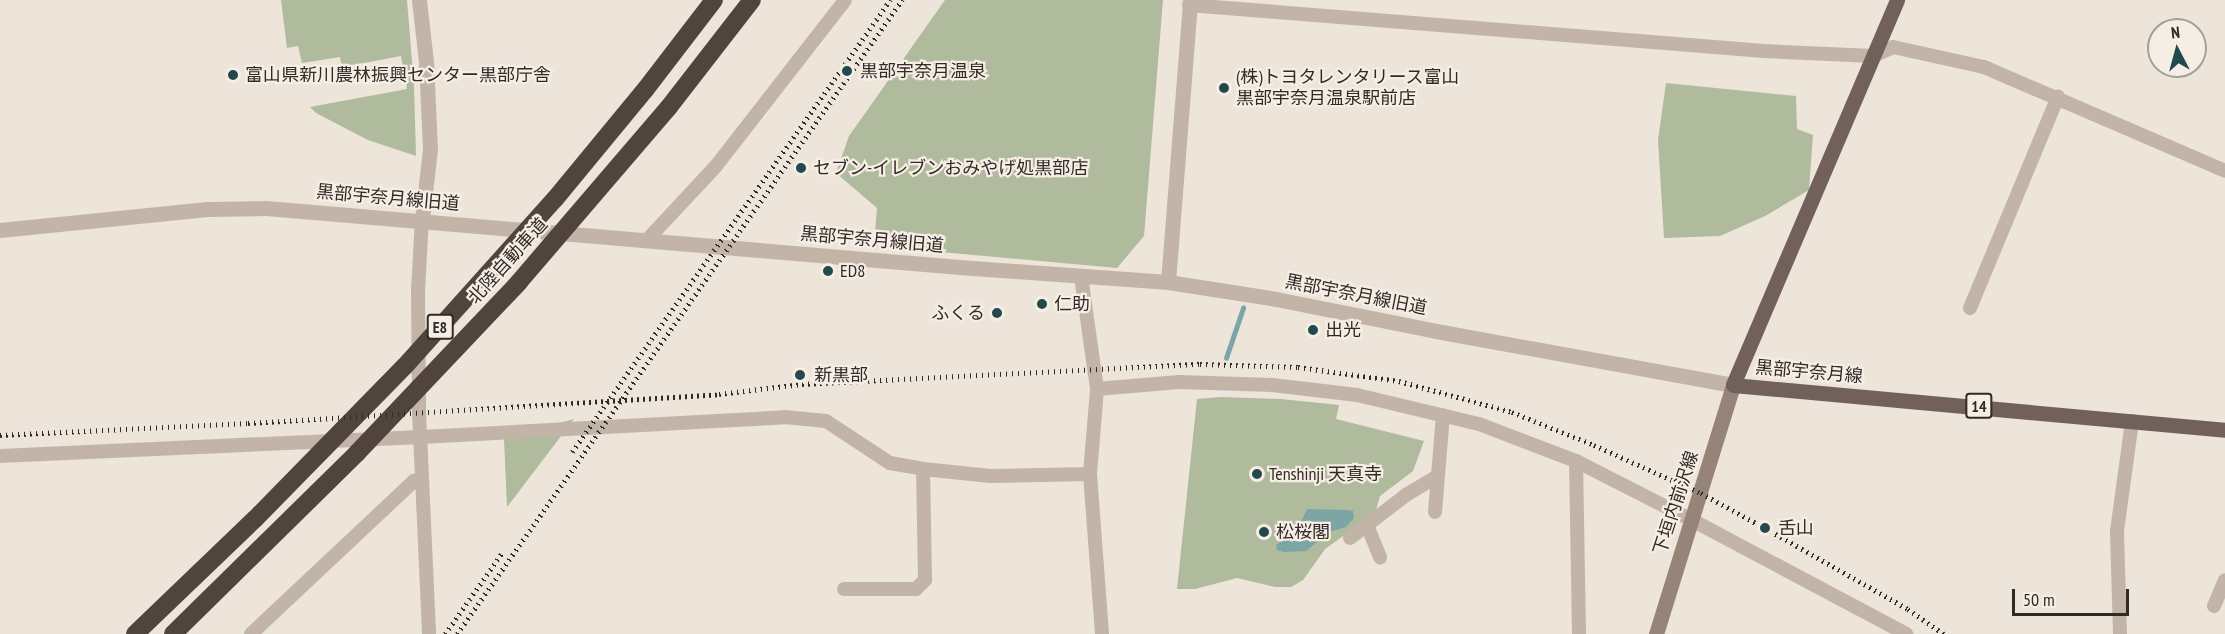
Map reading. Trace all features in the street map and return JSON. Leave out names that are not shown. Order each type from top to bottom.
[{"type":"highway","name":"北陸自動車道","points":[[135,634],[321,452],[412,357],[555,199],[645,90],[714,0]]},
{"type":"highway","name":"北陸自動車道","points":[[173,634],[357,453],[503,299],[669,107],[752,0]]},
{"type":"main road","name":"黒部宇奈月線","points":[[1897,0],[1733,385],[2225,430]]},
{"type":"main road","name":"下垣内前沢線","points":[[1656,634],[1733,385]]},
{"type":"street","points":[[419,0],[426,61],[429,148],[418,290],[422,480],[429,634]]},
{"type":"street","points":[[647,240],[716,166],[845,0]]},
{"type":"street","points":[[1168,282],[1190,3],[1764,51],[1873,56],[1893,47],[1984,67],[2225,171]]},
{"type":"street","points":[[1970,308],[2058,97]]},
{"type":"street","name":"黒部宇奈月線旧道","points":[[0,230],[207,209],[266,208],[1168,282],[1276,298],[1436,331],[1733,385]]},
{"type":"street","points":[[1081,276],[1097,389],[1090,474],[1102,634]]},
{"type":"street","points":[[1097,389],[1179,382],[1272,385],[1357,395],[1479,424],[1576,461],[1690,519],[1898,632]]},
{"type":"street","points":[[1435,512],[1436,477],[1443,415]]},
{"type":"street","points":[[0,456],[421,438],[785,417],[826,421],[890,463],[922,469],[992,476],[1090,474]]},
{"type":"street","points":[[2120,634],[2117,531],[2132,421]]},
{"type":"street","points":[[1576,461],[1579,634]]},
{"type":"street","points":[[844,590],[916,589],[925,580],[922,469]]},
{"type":"street","points":[[1350,538],[1406,495],[1436,477]]},
{"type":"street","points":[[251,634],[414,480],[422,480]]},
{"type":"street","points":[[1366,525],[1380,557]]},
{"type":"street","points":[[2214,606],[2225,580]]},
{"type":"green space","points":[[281,0],[407,0],[414,86],[416,156],[368,140],[316,113],[310,107],[407,89],[401,56],[342,67],[340,57],[302,63],[298,46],[287,48]]},
{"type":"green space","points":[[945,0],[1163,0],[1144,236],[1117,268],[874,246],[877,208],[836,173],[849,136]]},
{"type":"green space","points":[[1666,83],[1796,96],[1797,129],[1813,135],[1809,190],[1765,216],[1720,236],[1664,238],[1658,140]]},
{"type":"green space","points":[[1221,397],[1281,399],[1339,405],[1336,419],[1424,441],[1413,471],[1380,496],[1376,510],[1325,549],[1303,580],[1291,587],[1275,587],[1237,578],[1195,589],[1177,589],[1197,399]]},
{"type":"green space","points":[[574,419],[507,507],[504,439]]},
{"type":"water","points":[[1307,509],[1353,511],[1354,518],[1346,527],[1329,532],[1306,551],[1277,550],[1276,545],[1296,532]]},
{"type":"waterway","points":[[1226,358],[1243,308]]},
{"type":"railway","points":[[572,452],[890,0]]},
{"type":"railway","points":[[457,634],[902,0]]},
{"type":"railway","points":[[0,435],[248,423],[719,394],[802,384],[1200,364],[1298,367],[1399,381],[1512,412],[1594,445],[1701,493],[1908,609],[1944,634]]},
{"type":"railway","points":[[445,634],[502,553]]},
{"type":"place","name":"黒部宇奈月温泉","points":[[847,71]]},
{"type":"place","name":"富山県新川農林振興センター黒部庁舎","points":[[233,75]]},
{"type":"place","name":"(株)トヨタレンタリース富山 黒部宇奈月温泉駅前店","points":[[1224,88]]},
{"type":"place","name":"セブン-イレブンおみやげ処黒部店","points":[[801,168]]},
{"type":"place","name":"ED8","points":[[828,271]]},
{"type":"place","name":"仁助","points":[[1042,304]]},
{"type":"place","name":"ふくる","points":[[997,313]]},
{"type":"place","name":"出光","points":[[1313,330]]},
{"type":"place","name":"新黒部","points":[[800,375]]},
{"type":"place","name":"Tenshinji 天真寺","points":[[1257,474]]},
{"type":"place","name":"舌山","points":[[1765,528]]},
{"type":"place","name":"松桜閣","points":[[1264,532]]}]
